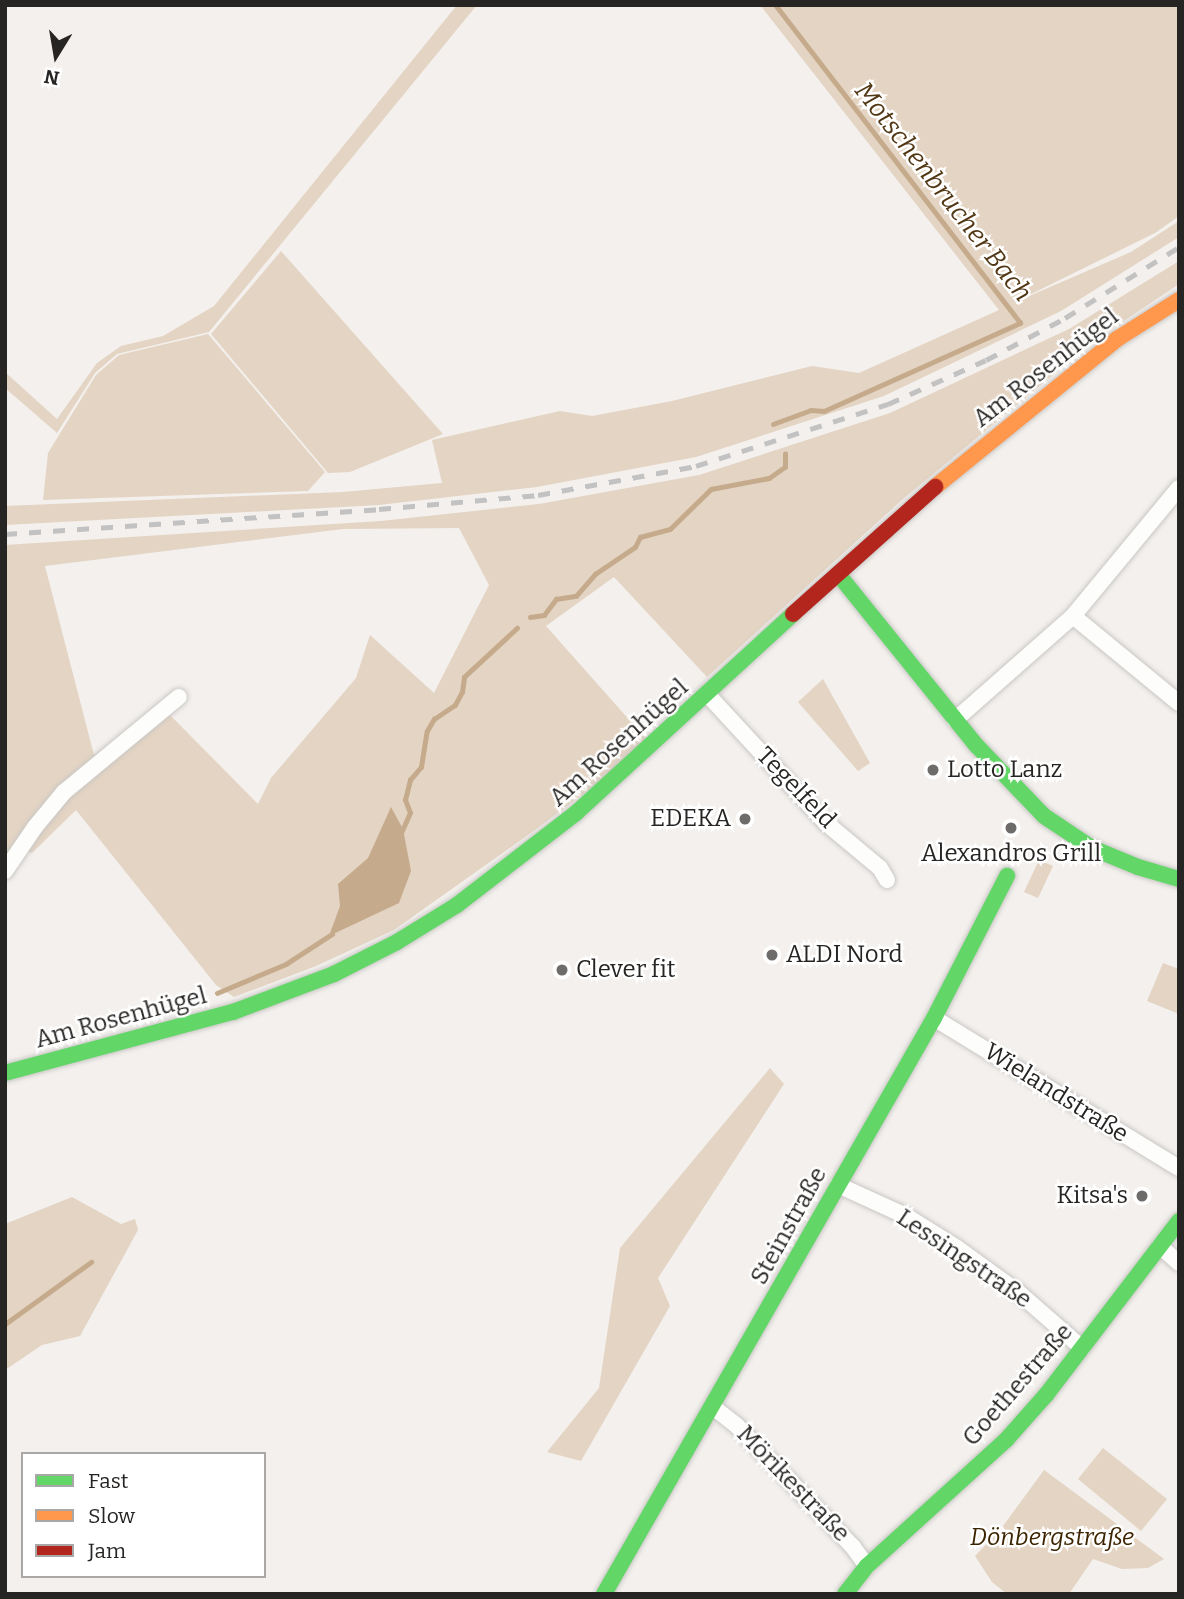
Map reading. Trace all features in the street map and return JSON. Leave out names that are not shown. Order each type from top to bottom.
[{"type":"street","name":"Am Rosenhügel","points":[[5,1073],[233,1012],[334,974],[397,942],[457,905],[562,825],[908,509],[1056,386],[1117,339],[1179,300]]},
{"type":"street","points":[[956,720],[1073,616],[1179,488]]},
{"type":"street","points":[[838,574],[956,720],[1024,798],[1053,823],[1092,848],[1138,867],[1179,879]]},
{"type":"street","points":[[1073,616],[1179,703]]},
{"type":"street","name":"Tegelfeld","points":[[707,694],[826,822],[880,868],[887,880]]},
{"type":"street","points":[[5,872],[34,827],[64,792],[179,697]]},
{"type":"street","name":"Steinstraße","points":[[604,1594],[934,1018],[1007,876]]},
{"type":"street","name":"Wielandstraße","points":[[934,1018],[1179,1168]]},
{"type":"street","name":"Lessingstraße","points":[[838,1185],[906,1216],[957,1248],[1018,1292],[1082,1348]]},
{"type":"street","name":"Goethestraße","points":[[845,1594],[867,1566],[1006,1440],[1082,1348],[1179,1221]]},
{"type":"street","points":[[1160,1245],[1179,1263]]},
{"type":"street","name":"Mörikestraße","points":[[713,1407],[737,1426],[867,1566]]},
{"type":"green space","points":[[457,5],[477,5],[209,332],[117,354],[95,373],[57,433],[5,388],[5,372],[57,419],[97,363],[121,346],[163,336],[214,306]]},
{"type":"green space","points":[[760,5],[1179,5],[1179,216],[1155,233],[1011,304],[1131,252],[1179,221],[1179,237],[1061,311],[884,396],[696,457],[537,487],[379,505],[5,525],[5,506],[343,492],[442,483],[432,440],[560,411],[592,416],[672,401],[812,366],[859,373],[999,310]]},
{"type":"green space","points":[[281,251],[443,434],[350,472],[328,473],[211,334]]},
{"type":"green space","points":[[1179,261],[1179,284],[1094,341],[903,499],[707,677],[614,577],[546,626],[648,741],[630,759],[535,830],[394,930],[316,966],[234,997],[216,985],[76,810],[32,853],[25,851],[5,865],[5,545],[381,521],[539,504],[699,475],[890,413],[1069,329]],"holes":[[[459,528],[489,585],[434,693],[370,635],[356,678],[271,778],[258,804],[166,711],[94,755],[45,566],[343,529]]]},
{"type":"green space","points":[[208,334],[325,472],[308,491],[43,500],[48,453],[96,375],[119,355]]},
{"type":"green space","points":[[823,679],[870,763],[858,771],[798,702]]},
{"type":"green space","points":[[1039,860],[1053,866],[1038,898],[1024,892]]},
{"type":"green space","points":[[1163,963],[1179,969],[1179,1014],[1147,1001]]},
{"type":"green space","points":[[770,1068],[784,1084],[658,1278],[670,1306],[581,1461],[547,1452],[599,1388],[620,1248]]},
{"type":"green space","points":[[72,1197],[121,1224],[135,1219],[138,1230],[80,1336],[42,1345],[5,1370],[5,1224]]},
{"type":"green space","points":[[1103,1448],[1167,1499],[1141,1531],[1078,1479]]},
{"type":"green space","name":"Dönbergstraße","points":[[1044,1470],[1164,1559],[1148,1568],[1122,1569],[1093,1559],[1069,1594],[1007,1594],[992,1582],[975,1556],[1000,1530]]},
{"type":"shaded area","points":[[391,807],[403,829],[411,871],[399,903],[329,936],[340,906],[338,884],[368,858]]},
{"type":"waterway","name":"Motschenbrucher Bach","points":[[773,424],[811,410],[824,411],[1020,323],[775,5]]},
{"type":"waterway","name":"Motschenbrucher Bach","points":[[530,617],[544,615],[556,599],[576,596],[595,574],[635,547],[640,537],[670,529],[711,489],[769,478],[785,467],[785,454]]},
{"type":"waterway","name":"Motschenbrucher Bach","points":[[401,833],[410,813],[405,800],[410,780],[421,767],[427,731],[434,719],[455,705],[462,692],[464,677],[517,628]]},
{"type":"waterway","name":"Motschenbrucher Bach","points":[[217,993],[286,964],[332,934]]},
{"type":"waterway","name":"Motschenbrucher Bach","points":[[5,1324],[91,1262]]},
{"type":"railway","points":[[5,534],[379,509],[538,495],[696,466],[888,404],[986,360],[1065,318],[1179,247]]},
{"type":"traffic: fast","points":[[838,574],[976,745],[1044,816],[1092,848],[1138,867],[1179,879]]},
{"type":"traffic: fast","points":[[5,1073],[233,1012],[334,974],[397,942],[457,905],[576,813],[793,614]]},
{"type":"traffic: fast","points":[[604,1594],[934,1018],[1007,876]]},
{"type":"traffic: fast","points":[[845,1594],[867,1566],[1006,1440],[1046,1395],[1179,1221]]},
{"type":"traffic: slow","points":[[935,487],[1117,339],[1179,300]]},
{"type":"traffic: jam","points":[[793,614],[935,487]]},
{"type":"place","name":"Lotto Lanz","points":[[933,770]]},
{"type":"place","name":"EDEKA","points":[[745,819]]},
{"type":"place","name":"Alexandros Grill","points":[[1011,828]]},
{"type":"place","name":"ALDI Nord","points":[[772,955]]},
{"type":"place","name":"Clever fit","points":[[562,970]]},
{"type":"place","name":"Kitsa's","points":[[1142,1196]]}]
